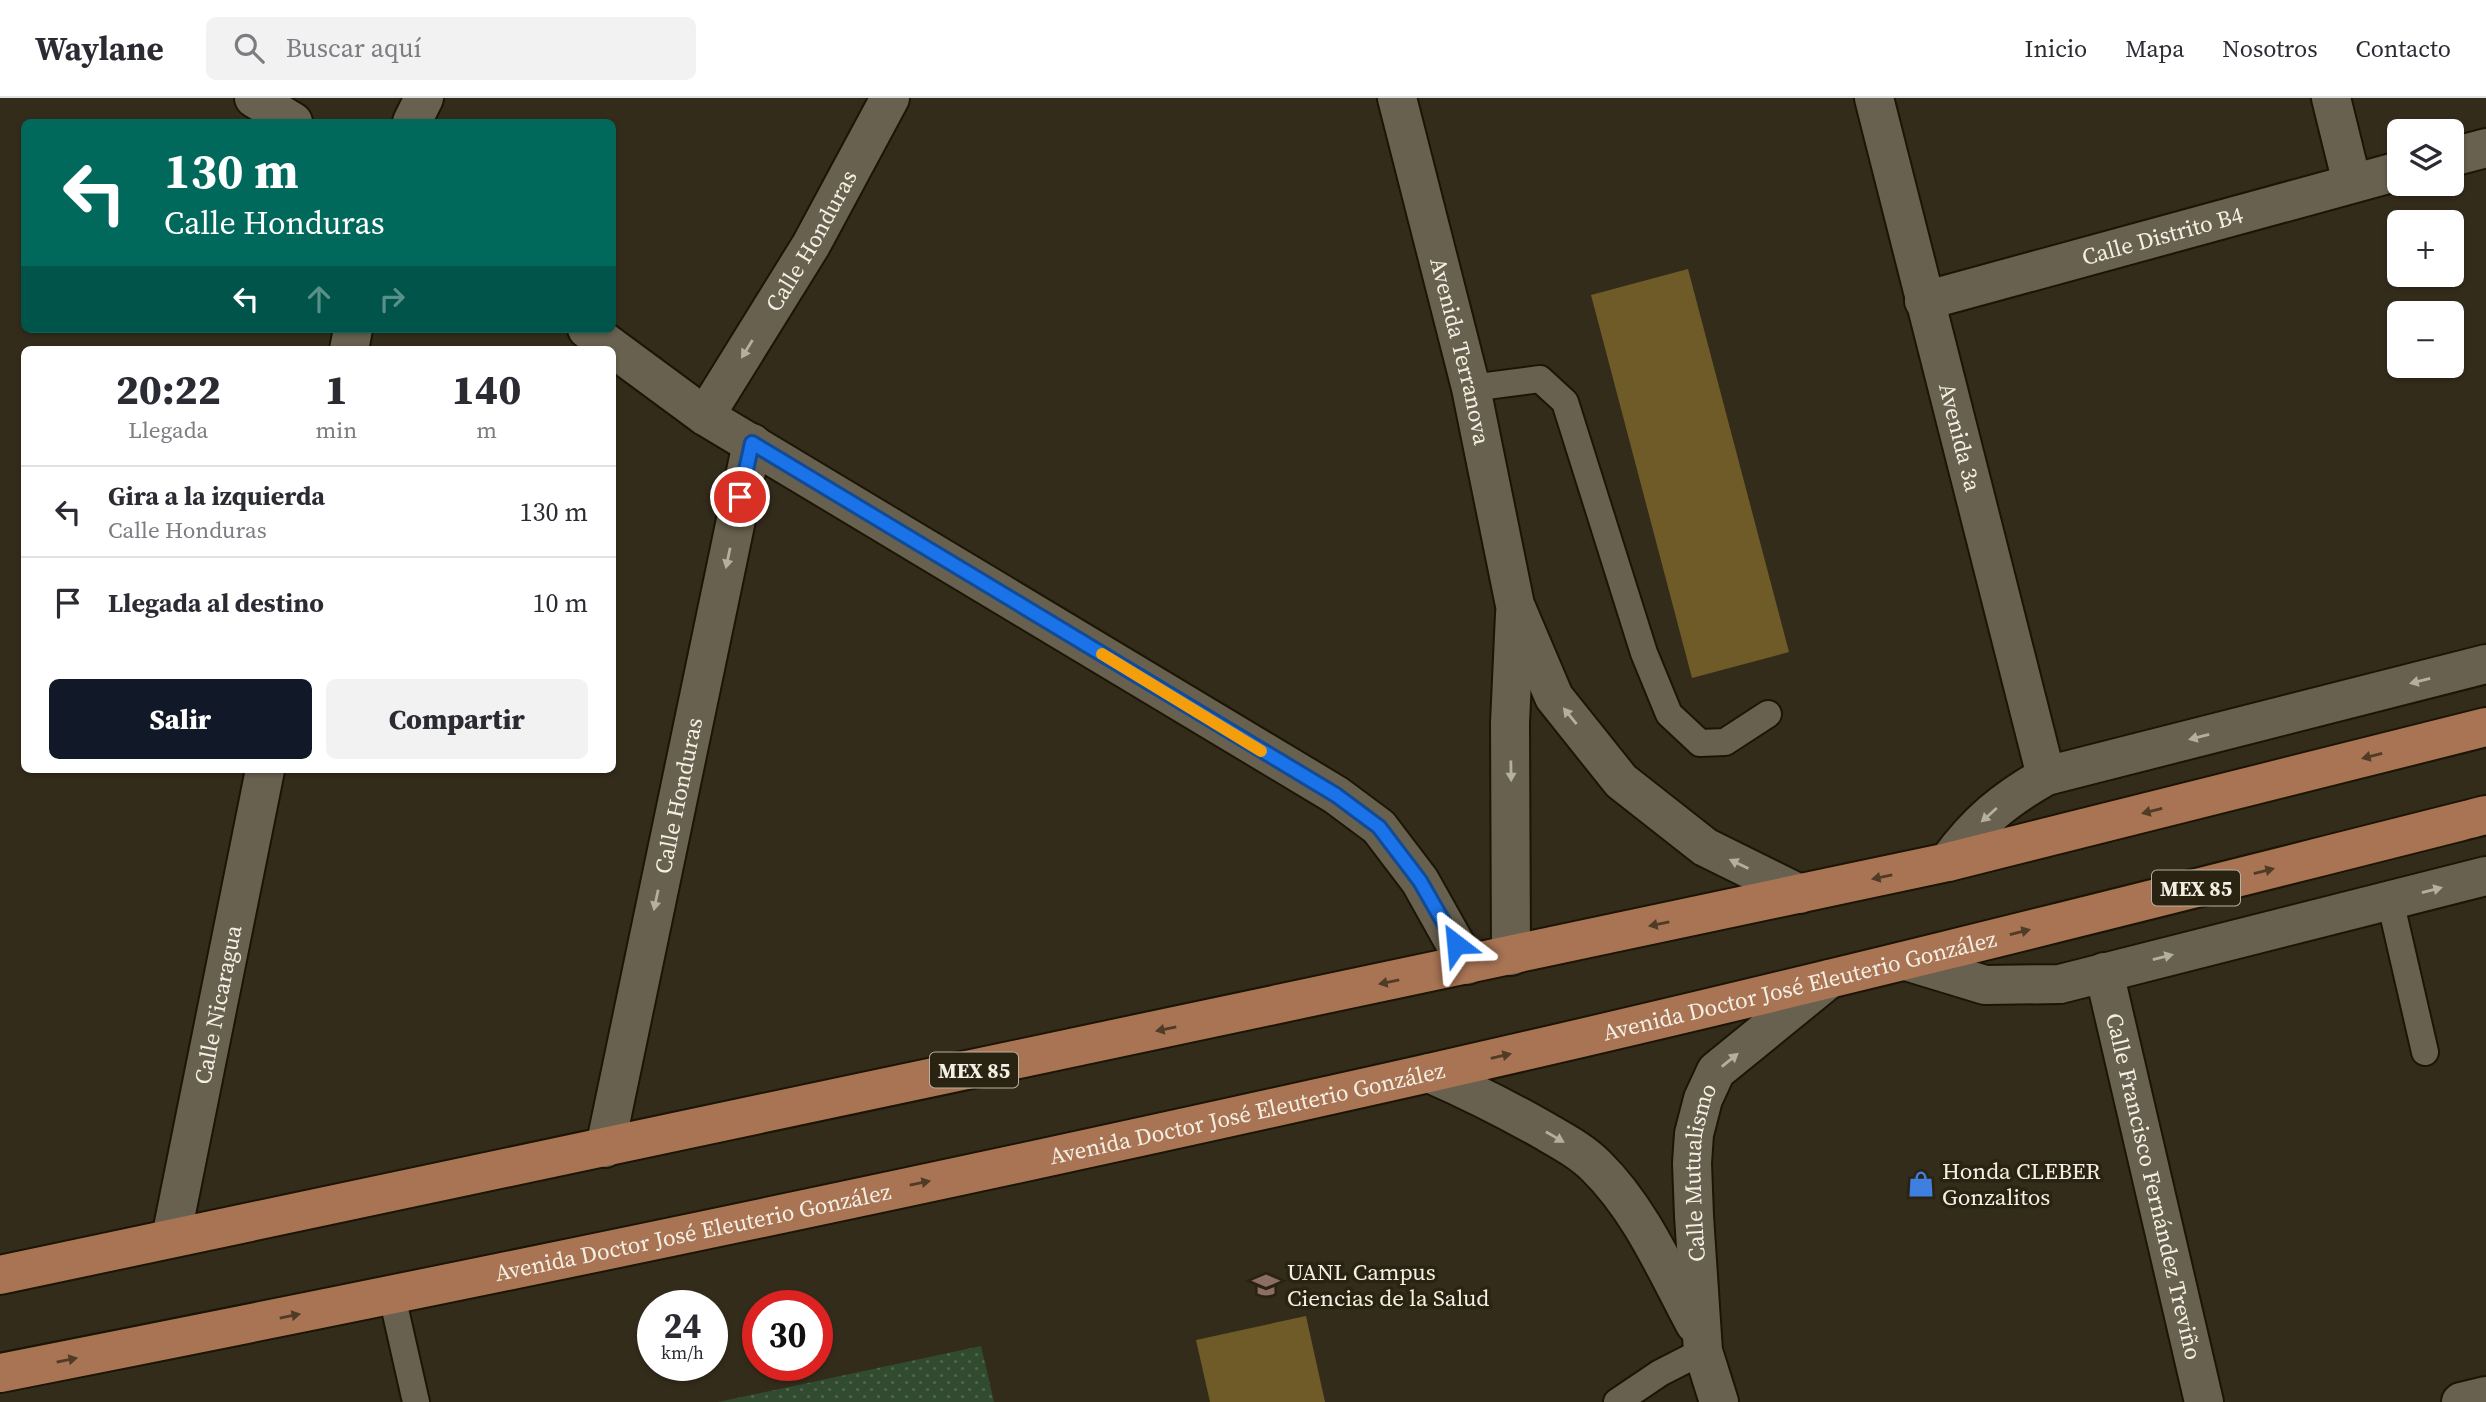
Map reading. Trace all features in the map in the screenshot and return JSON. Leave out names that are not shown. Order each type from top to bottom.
[{"type":"highway","name":"MEX 85","points":[[0,1275],[1948,862],[2486,727]]},
{"type":"highway","name":"Avenida Doctor José Eleuterio González","points":[[0,1373],[392,1296],[1429,1073],[1906,961],[2486,815]]},
{"type":"street","points":[[254,98],[288,119]]},
{"type":"street","points":[[414,119],[424,98]]},
{"type":"street","name":"Calle Honduras","points":[[705,416],[811,245],[890,98]]},
{"type":"street","name":"Avenida Terranova","points":[[1397,98],[1471,388],[1515,605],[1554,697],[1621,781],[1705,847],[1800,894]]},
{"type":"street","name":"Avenida 3a","points":[[1874,98],[2046,776]]},
{"type":"street","points":[[2331,98],[2352,183]]},
{"type":"street","points":[[2464,154],[2486,148]]},
{"type":"street","name":"Calle Distrito B4","points":[[1924,300],[2387,174]]},
{"type":"street","points":[[592,333],[610,346]]},
{"type":"street","points":[[616,350],[705,416],[1336,795],[1379,827],[1420,881],[1467,965]]},
{"type":"street","name":"Calle Honduras","points":[[605,1148],[752,443]]},
{"type":"street","name":"Avenida Terranova","points":[[1511,956],[1510,723],[1515,605]]},
{"type":"street","points":[[1948,862],[1967,836],[1989,814],[2014,794],[2046,776],[2486,664]]},
{"type":"street","name":"Calle Nicaragua","points":[[171,1238],[264,773]]},
{"type":"street","points":[[1906,961],[1985,985],[2060,984],[2486,876]]},
{"type":"street","name":"Calle Francisco Fernández Treviño","points":[[2104,972],[2204,1402]]},
{"type":"street","name":"Calle Mutualismo","points":[[1703,1345],[1692,1163],[1694,1133],[1703,1099],[1716,1071],[1829,979]]},
{"type":"street","name":"Calle Mutualismo","points":[[1429,1073],[1477,1094],[1573,1147],[1595,1164],[1613,1184],[1650,1240],[1703,1345],[1719,1402]]},
{"type":"street","points":[[2461,1402],[2486,1396]]},
{"type":"lane","points":[[1471,388],[1540,379],[1565,402],[1644,653],[1669,714],[1700,743],[1725,742],[1768,714]]},
{"type":"lane","points":[[2390,900],[2425,1052]]},
{"type":"lane","points":[[392,1296],[416,1402]]},
{"type":"lane","points":[[1617,1402],[1703,1345]]},
{"type":"green space","points":[[981,1346],[994,1402],[718,1402],[817,1381],[833,1381],[833,1378]]},
{"type":"building","points":[[1688,269],[1789,652],[1692,678],[1591,295]]},
{"type":"building","points":[[1306,1316],[1325,1402],[1210,1402],[1196,1340]]},
{"type":"slow traffic","points":[[1102,654],[1261,751]]},
{"type":"place","name":"Honda CLEBER Gonzalitos","points":[[1921,1184]]},
{"type":"place","name":"UANL Campus Ciencias de la Salud","points":[[1266,1285]]},
{"type":"route","points":[[740,497],[752,443],[1336,795],[1379,827],[1420,881],[1456,944]]}]
